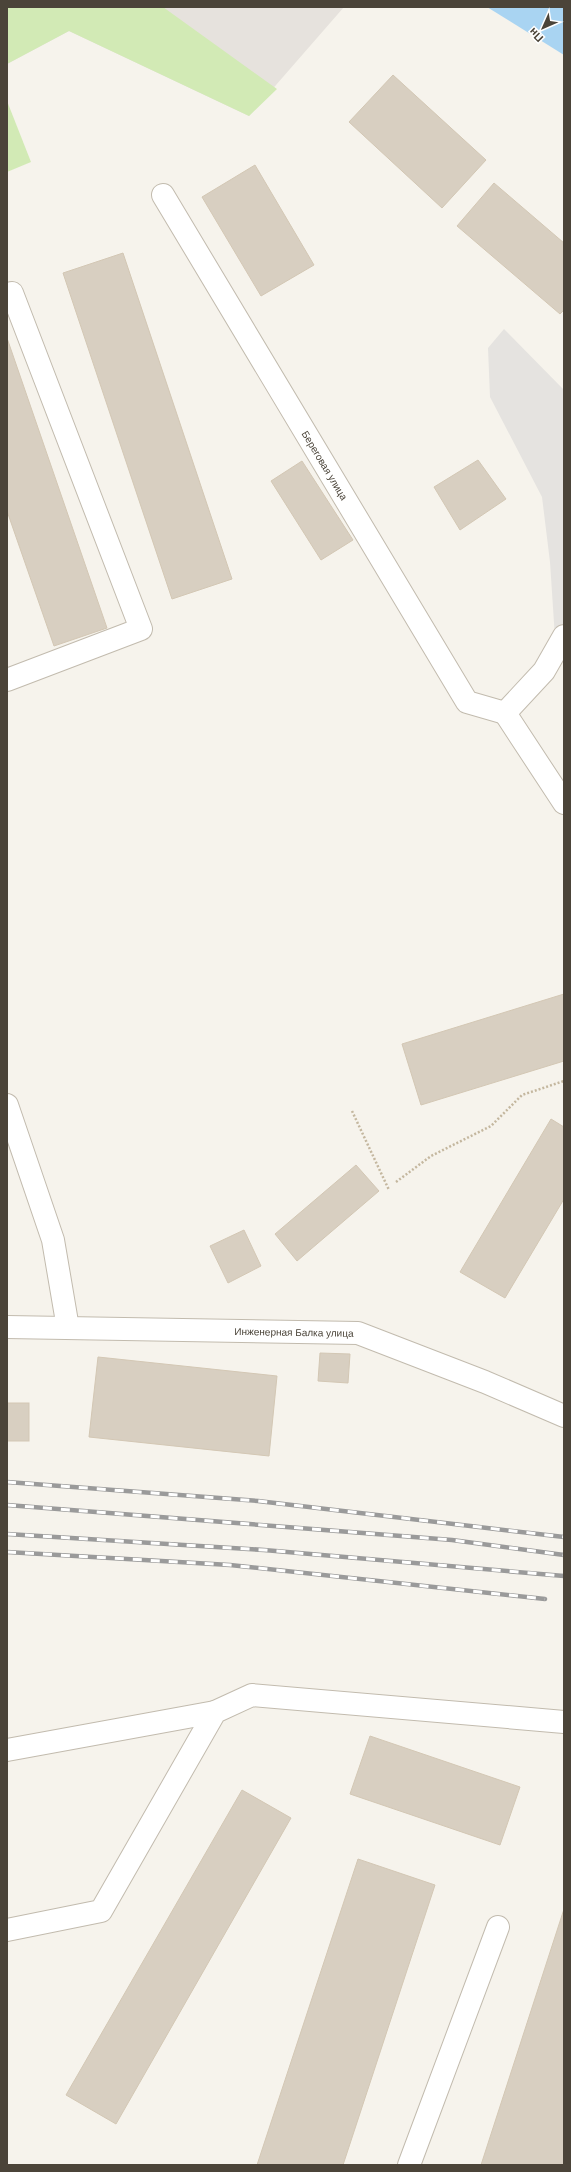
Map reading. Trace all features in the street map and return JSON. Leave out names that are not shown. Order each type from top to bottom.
[{"type":"street","name":"Береговая улица","points":[[163,195],[467,702],[505,713]]},
{"type":"street","points":[[7,294],[12,293],[141,629],[7,680]]},
{"type":"street","points":[[564,636],[544,671],[505,713],[564,803]]},
{"type":"street","points":[[7,1105],[53,1240],[68,1328]]},
{"type":"street","name":"Инженерная Балка улица","points":[[7,1327],[358,1333],[485,1382],[564,1416]]},
{"type":"street","points":[[7,1750],[215,1712],[252,1695],[564,1722]]},
{"type":"street","points":[[7,1930],[101,1911],[215,1712]]},
{"type":"street","points":[[409,2165],[498,1927]]},
{"type":"path","points":[[396,1182],[431,1156],[491,1126],[522,1095],[564,1081]]},
{"type":"path","points":[[352,1111],[389,1190]]},
{"type":"shaded area","points":[[7,7],[344,7],[249,116],[69,31],[7,64]]},
{"type":"shaded area","points":[[504,329],[564,390],[564,623],[555,638],[550,562],[542,497],[490,397],[488,348]]},
{"type":"green space","points":[[7,7],[163,7],[277,89],[249,116],[69,31],[7,64]]},
{"type":"green space","points":[[7,101],[31,162],[7,172]]},
{"type":"water","points":[[487,7],[564,7],[564,55]]},
{"type":"building","points":[[393,75],[486,160],[442,208],[349,122]]},
{"type":"building","points":[[255,165],[314,265],[261,296],[202,197]]},
{"type":"building","points":[[494,183],[564,243],[564,310],[560,314],[457,226]]},
{"type":"building","points":[[123,253],[232,579],[172,599],[63,273]]},
{"type":"building","points":[[7,338],[107,628],[54,646],[7,511]]},
{"type":"building","points":[[478,460],[506,499],[460,530],[434,487]]},
{"type":"building","points":[[302,461],[353,540],[321,560],[271,481]]},
{"type":"building","points":[[564,994],[564,1061],[421,1105],[402,1044]]},
{"type":"building","points":[[551,1119],[564,1127],[564,1199],[505,1298],[460,1272]]},
{"type":"building","points":[[356,1165],[379,1191],[297,1261],[275,1234]]},
{"type":"building","points":[[244,1230],[261,1266],[228,1283],[210,1246]]},
{"type":"building","points":[[320,1353],[350,1354],[348,1383],[318,1381]]},
{"type":"building","points":[[98,1357],[277,1376],[269,1456],[89,1437]]},
{"type":"building","points":[[7,1403],[29,1403],[29,1441],[7,1441]]},
{"type":"building","points":[[370,1736],[520,1787],[500,1845],[350,1794]]},
{"type":"building","points":[[242,1790],[291,1818],[116,2124],[66,2095]]},
{"type":"building","points":[[358,1859],[435,1885],[343,2165],[257,2165]]},
{"type":"building","points":[[564,1909],[564,2165],[481,2165]]},
{"type":"railway","points":[[7,1482],[258,1501],[564,1537]]},
{"type":"railway","points":[[7,1505],[452,1540],[564,1555]]},
{"type":"railway","points":[[7,1534],[264,1550],[564,1576]]},
{"type":"railway","points":[[7,1552],[230,1565],[545,1599]]}]
